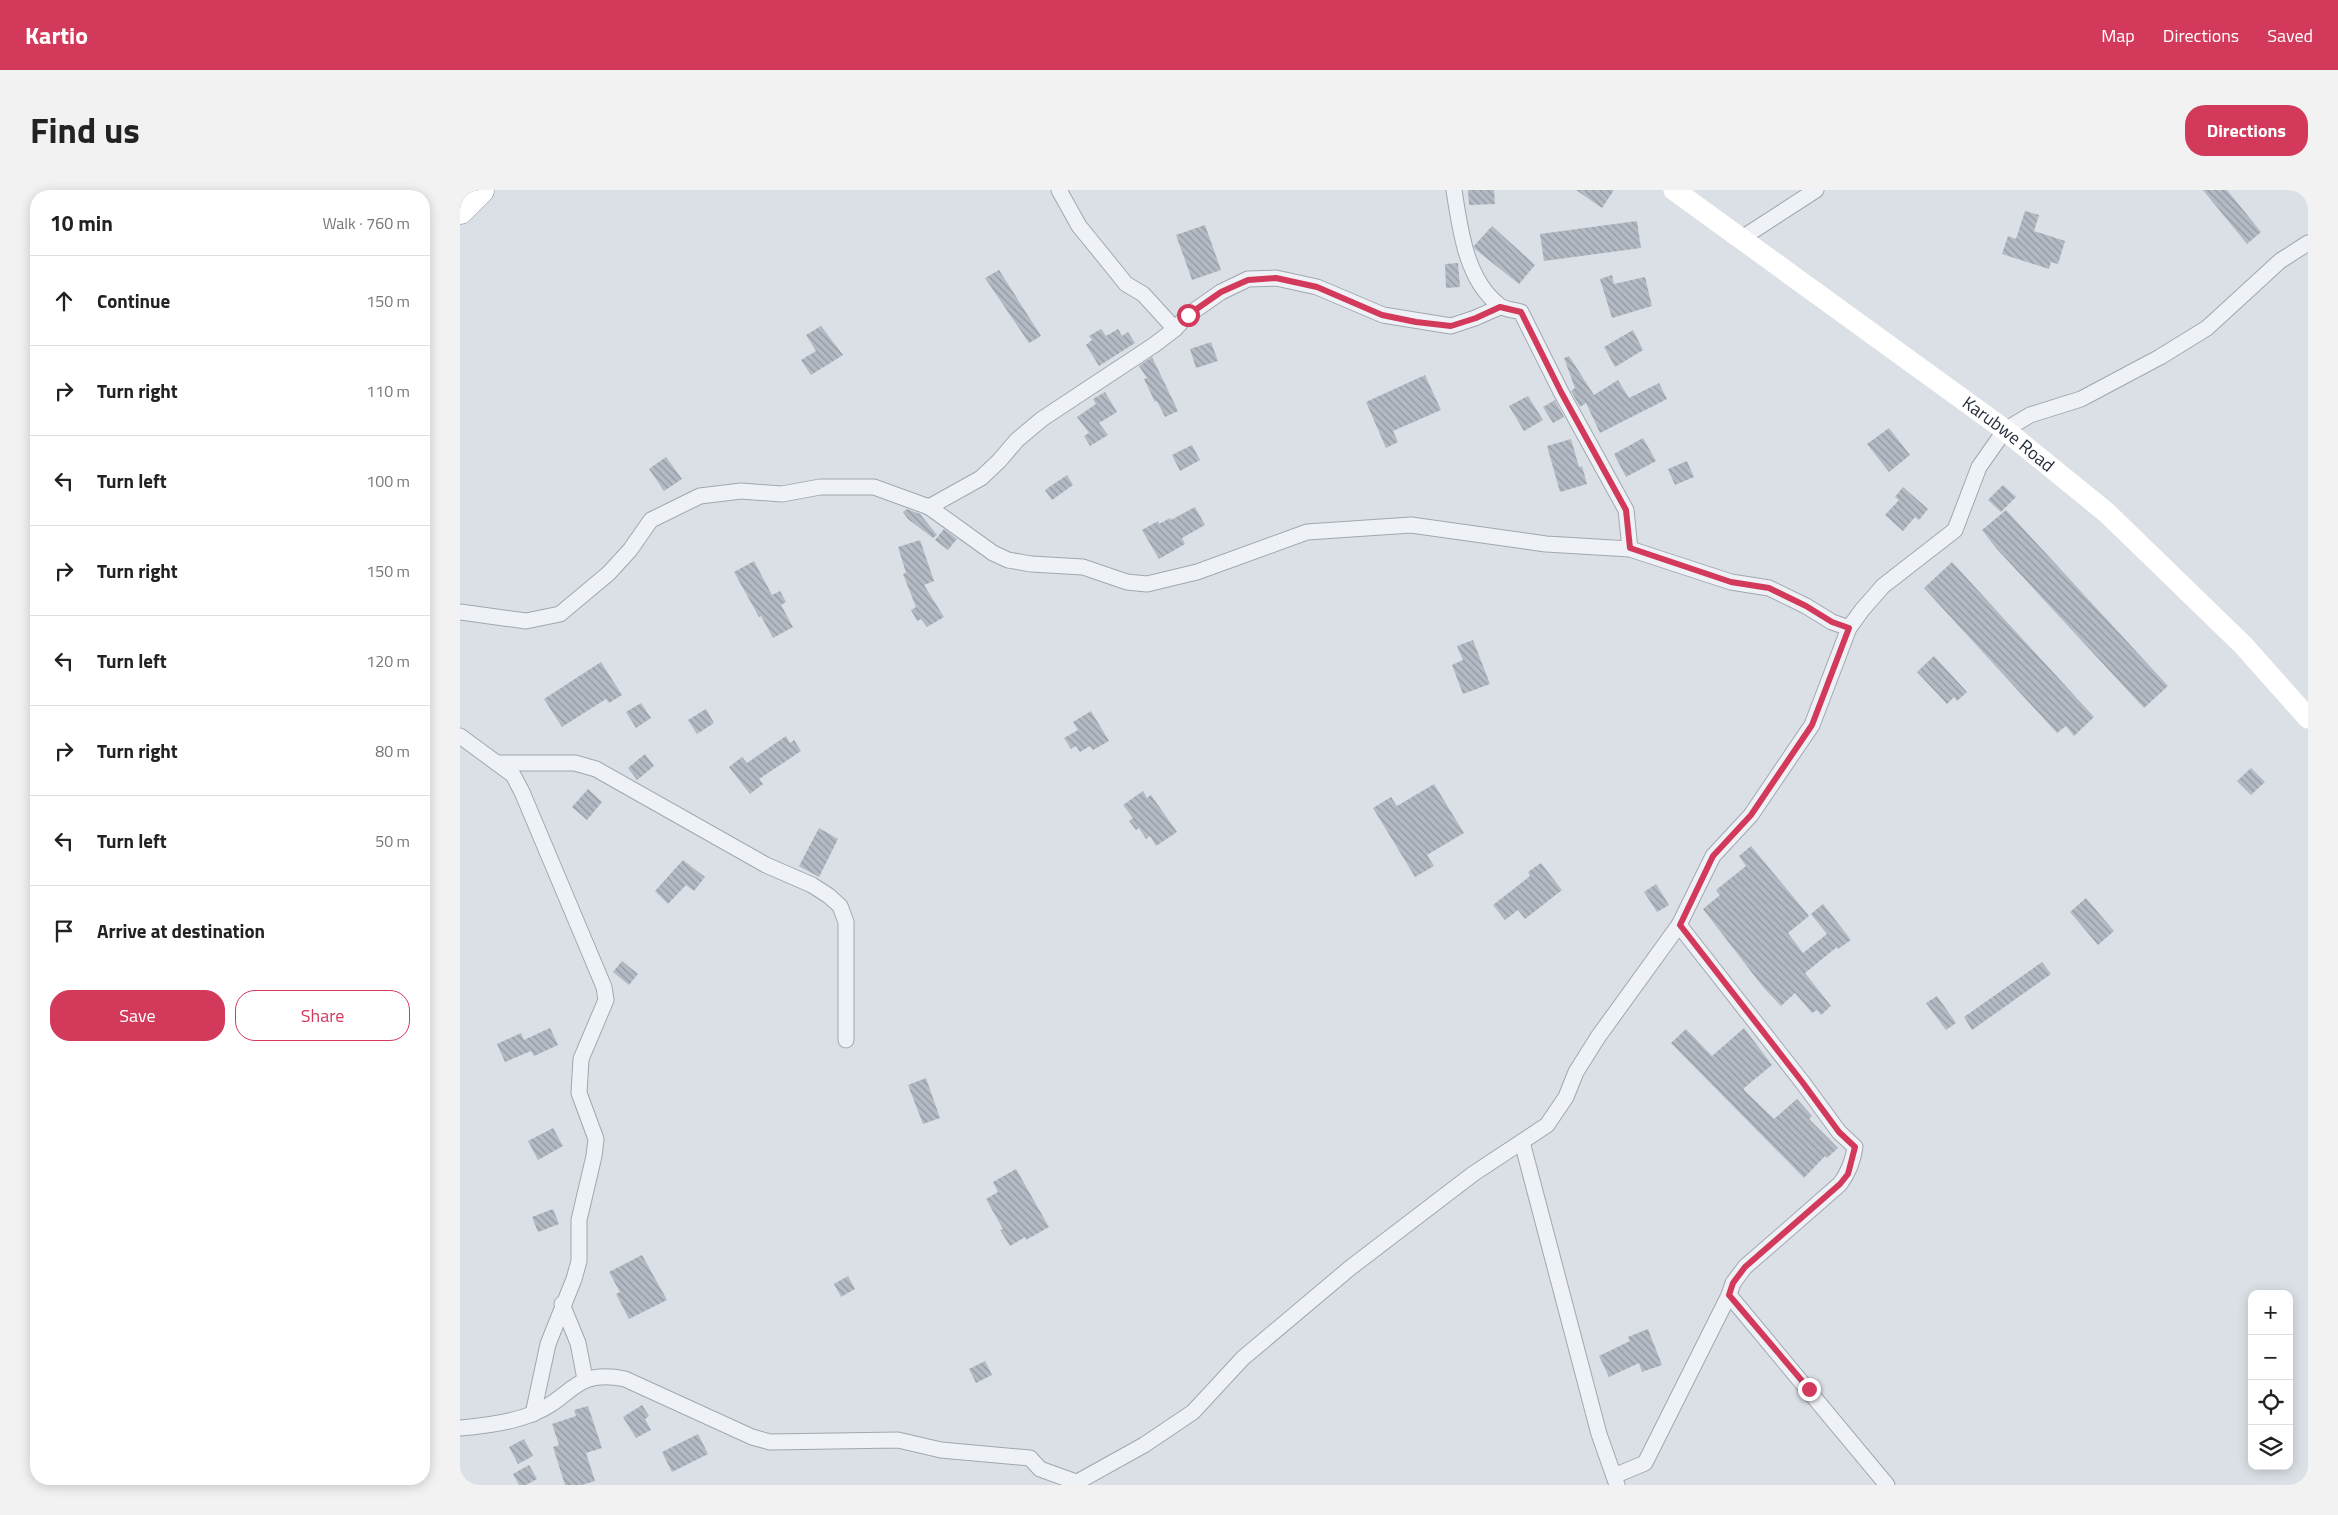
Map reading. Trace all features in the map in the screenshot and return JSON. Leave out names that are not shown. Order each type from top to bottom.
[{"type":"highway","points":[[460,210],[480,190]]},
{"type":"street","points":[[1059,190],[1079,226],[1126,284],[1143,294],[1175,329]]},
{"type":"street","points":[[1454,190],[1458,217],[1472,270],[1486,292],[1500,307],[1521,312],[1561,392],[1626,510],[1630,548]]},
{"type":"street","name":"Karubwe Road","points":[[1674,190],[2005,430],[2107,513],[2243,645],[2308,718]]},
{"type":"street","points":[[1742,238],[1816,190]]},
{"type":"street","points":[[460,1428],[502,1423],[533,1414],[585,1379],[609,1375],[625,1379],[752,1437],[770,1442],[898,1440],[941,1450],[1030,1458],[1040,1469],[1074,1483],[1144,1445],[1193,1412],[1243,1358],[1293,1314],[1473,1174],[1547,1125],[1566,1097],[1576,1072],[1598,1037],[1680,925],[1713,856],[1751,815],[1812,725],[1849,628],[1883,586],[1956,530],[1979,467],[2005,430],[2030,415],[2081,399],[2160,357],[2207,328],[2280,261],[2308,243]]},
{"type":"street","points":[[930,508],[981,478],[999,462],[1017,440],[1042,419],[1175,329],[1188,315],[1221,292],[1248,280],[1276,278],[1317,287],[1382,315],[1451,326],[1476,318],[1500,307]]},
{"type":"street","points":[[460,612],[526,621],[560,614],[609,573],[630,550],[650,520],[700,496],[741,491],[782,494],[820,487],[874,487],[930,508],[993,553],[1008,560],[1031,564],[1083,567],[1127,582],[1147,584],[1197,572],[1307,532],[1411,525],[1546,544],[1630,548],[1731,582],[1769,588],[1806,606],[1832,622],[1849,628]]},
{"type":"street","points":[[460,736],[513,776],[522,792],[604,986],[606,1000],[581,1059],[579,1094],[596,1139],[594,1156],[579,1220],[579,1261],[544,1358],[533,1414]]},
{"type":"street","points":[[498,763],[575,763],[596,769],[766,865],[812,885],[829,896],[840,906],[846,922],[846,1040]]},
{"type":"street","points":[[1522,1142],[1599,1434],[1616,1481],[1645,1463],[1729,1295],[1733,1283],[1745,1267],[1840,1184],[1848,1174],[1855,1147],[1839,1132],[1680,925]]},
{"type":"street","points":[[1729,1295],[1888,1485]]},
{"type":"street","points":[[562,1304],[578,1343],[585,1379]]},
{"type":"building","points":[[1468,190],[1494,190],[1495,204],[1469,205]]},
{"type":"building","points":[[1576,190],[1614,190],[1602,208]]},
{"type":"building","points":[[2203,190],[2227,190],[2261,232],[2247,244]]},
{"type":"building","points":[[2025,211],[2039,215],[2034,231],[2065,241],[2058,264],[2051,262],[2049,269],[2002,254],[2008,236],[2016,239]]},
{"type":"building","points":[[1637,221],[1641,248],[1544,261],[1540,234]]},
{"type":"building","points":[[1205,225],[1221,270],[1192,280],[1176,235]]},
{"type":"building","points":[[1492,226],[1535,265],[1519,284],[1475,249],[1474,246]]},
{"type":"building","points":[[1458,263],[1460,287],[1446,288],[1445,264]]},
{"type":"building","points":[[999,270],[1041,336],[1029,343],[985,278]]},
{"type":"building","points":[[1612,275],[1614,284],[1645,277],[1652,306],[1612,318],[1600,279]]},
{"type":"building","points":[[821,326],[843,355],[811,375],[801,360],[816,351],[806,335]]},
{"type":"building","points":[[1101,329],[1106,336],[1118,329],[1122,336],[1128,332],[1135,343],[1099,366],[1086,345],[1092,340],[1089,336]]},
{"type":"building","points":[[1633,330],[1643,350],[1615,367],[1604,347]]},
{"type":"building","points":[[1211,342],[1218,361],[1196,368],[1190,349]]},
{"type":"building","points":[[1569,356],[1594,395],[1618,380],[1629,398],[1659,383],[1667,399],[1600,433],[1586,403],[1580,407],[1571,391],[1575,388],[1564,358]]},
{"type":"building","points":[[1152,357],[1178,411],[1165,417],[1157,401],[1155,402],[1144,379],[1147,378],[1139,366]]},
{"type":"building","points":[[1425,375],[1441,410],[1393,431],[1398,442],[1386,448],[1366,402]]},
{"type":"building","points":[[1105,392],[1117,412],[1099,423],[1108,435],[1090,446],[1084,436],[1089,433],[1077,417],[1096,404],[1093,399]]},
{"type":"building","points":[[1528,396],[1543,420],[1524,431],[1509,406]]},
{"type":"building","points":[[1555,400],[1564,417],[1553,423],[1543,407]]},
{"type":"building","points":[[1889,428],[1910,455],[1889,472],[1867,444]]},
{"type":"building","points":[[1643,438],[1656,461],[1626,477],[1614,454]]},
{"type":"building","points":[[1571,439],[1579,467],[1582,466],[1587,484],[1560,492],[1547,446]]},
{"type":"building","points":[[1192,445],[1200,460],[1180,471],[1172,455]]},
{"type":"building","points":[[666,457],[682,479],[664,491],[649,469]]},
{"type":"building","points":[[1687,461],[1694,477],[1675,485],[1668,469]]},
{"type":"building","points":[[1067,475],[1073,485],[1052,500],[1045,490]]},
{"type":"building","points":[[2003,485],[2016,497],[2001,512],[1988,500]]},
{"type":"building","points":[[1903,487],[1928,509],[1919,520],[1915,517],[1903,531],[1885,515],[1899,500],[1895,497]]},
{"type":"building","points":[[1195,507],[1205,525],[1182,538],[1185,544],[1159,559],[1142,530],[1158,521],[1159,524],[1170,518],[1171,520]]},
{"type":"building","points":[[907,509],[920,514],[937,535],[933,538],[908,519],[903,512]]},
{"type":"building","points":[[2006,510],[2168,686],[2144,708],[1996,548],[1982,530]]},
{"type":"building","points":[[944,529],[957,539],[948,550],[935,540]]},
{"type":"building","points":[[920,540],[934,581],[924,585],[944,617],[927,627],[921,619],[917,621],[911,610],[916,607],[903,574],[906,573],[898,547]]},
{"type":"building","points":[[754,561],[772,595],[780,591],[786,602],[781,605],[793,627],[773,638],[734,572]]},
{"type":"building","points":[[1952,562],[2094,717],[2074,736],[2066,726],[2057,733],[1924,588]]},
{"type":"building","points":[[1473,640],[1490,684],[1463,694],[1452,665],[1463,660],[1457,646]]},
{"type":"building","points":[[1934,656],[1967,692],[1957,701],[1954,697],[1947,704],[1917,672]]},
{"type":"building","points":[[601,662],[622,695],[609,703],[606,699],[562,727],[544,699]]},
{"type":"building","points":[[641,703],[651,718],[636,728],[626,712]]},
{"type":"building","points":[[706,709],[714,723],[697,734],[688,720]]},
{"type":"building","points":[[1091,711],[1109,741],[1093,750],[1090,746],[1080,752],[1076,746],[1071,749],[1064,738],[1078,730],[1073,722]]},
{"type":"building","points":[[786,736],[790,743],[794,740],[801,751],[759,779],[763,784],[750,794],[729,767],[742,757],[747,763]]},
{"type":"building","points":[[645,754],[654,766],[637,780],[628,768]]},
{"type":"building","points":[[2251,768],[2265,782],[2251,795],[2237,781]]},
{"type":"building","points":[[1434,784],[1464,833],[1427,855],[1434,866],[1415,877],[1373,808],[1391,797],[1397,806]]},
{"type":"building","points":[[588,789],[602,802],[587,820],[572,807]]},
{"type":"building","points":[[1143,791],[1147,798],[1151,795],[1177,832],[1156,846],[1150,836],[1146,839],[1139,828],[1136,830],[1129,821],[1133,818],[1123,805]]},
{"type":"building","points":[[819,828],[838,839],[819,877],[799,866]]},
{"type":"building","points":[[1751,846],[1809,916],[1788,933],[1803,953],[1827,934],[1811,914],[1823,904],[1851,940],[1838,949],[1837,947],[1805,973],[1831,1006],[1821,1015],[1817,1010],[1812,1013],[1795,993],[1781,1006],[1763,987],[1703,909],[1720,895],[1716,890],[1746,866],[1739,856]]},
{"type":"building","points":[[683,860],[705,877],[694,891],[686,885],[668,904],[655,891]]},
{"type":"building","points":[[1541,863],[1562,890],[1525,919],[1518,910],[1505,920],[1493,905],[1530,876],[1528,872]]},
{"type":"building","points":[[1656,884],[1669,905],[1657,912],[1644,892]]},
{"type":"building","points":[[2086,898],[2114,931],[2098,945],[2070,912]]},
{"type":"building","points":[[622,961],[638,974],[629,985],[613,972]]},
{"type":"building","points":[[2042,962],[2051,974],[1972,1030],[1964,1017]]},
{"type":"building","points":[[1937,996],[1956,1023],[1946,1030],[1926,1003]]},
{"type":"building","points":[[550,1028],[558,1045],[534,1056],[531,1051],[505,1062],[497,1044],[521,1033],[524,1040]]},
{"type":"building","points":[[1744,1028],[1772,1065],[1744,1090],[1774,1119],[1797,1099],[1812,1116],[1809,1119],[1838,1148],[1827,1158],[1825,1156],[1804,1178],[1671,1043],[1686,1029],[1712,1056]]},
{"type":"building","points":[[926,1078],[940,1118],[923,1124],[908,1085]]},
{"type":"building","points":[[553,1128],[563,1146],[538,1160],[528,1141]]},
{"type":"building","points":[[1016,1169],[1049,1227],[1026,1240],[1025,1237],[1010,1246],[1000,1230],[1003,1229],[986,1199],[998,1192],[993,1182]]},
{"type":"building","points":[[553,1209],[559,1224],[538,1232],[532,1217]]},
{"type":"building","points":[[642,1255],[667,1300],[629,1319],[616,1294],[620,1292],[609,1272]]},
{"type":"building","points":[[848,1276],[855,1289],[841,1297],[834,1284]]},
{"type":"building","points":[[1648,1329],[1662,1365],[1642,1372],[1639,1363],[1609,1377],[1599,1356],[1630,1341],[1628,1337]]},
{"type":"building","points":[[985,1361],[992,1375],[976,1383],[969,1369]]},
{"type":"building","points":[[642,1405],[649,1416],[645,1419],[651,1430],[636,1438],[623,1417]]},
{"type":"building","points":[[588,1406],[602,1448],[586,1453],[595,1481],[582,1485],[565,1485],[553,1447],[559,1445],[552,1424],[576,1416],[574,1410]]},
{"type":"building","points":[[698,1434],[708,1454],[672,1472],[662,1452]]},
{"type":"building","points":[[524,1439],[533,1456],[518,1464],[509,1447]]},
{"type":"building","points":[[529,1465],[537,1479],[526,1485],[519,1485],[513,1474]]},
{"type":"route","points":[[1188,315],[1221,292],[1248,280],[1276,278],[1317,287],[1343,296],[1382,315],[1416,322],[1451,326],[1476,318],[1500,307],[1521,312],[1561,392],[1626,510],[1630,548],[1731,582],[1769,588],[1806,606],[1832,622],[1849,628],[1812,725],[1751,815],[1713,856],[1694,891],[1680,925],[1839,1132],[1855,1147],[1848,1174],[1840,1184],[1745,1267],[1733,1283],[1729,1295],[1809,1389]]}]
